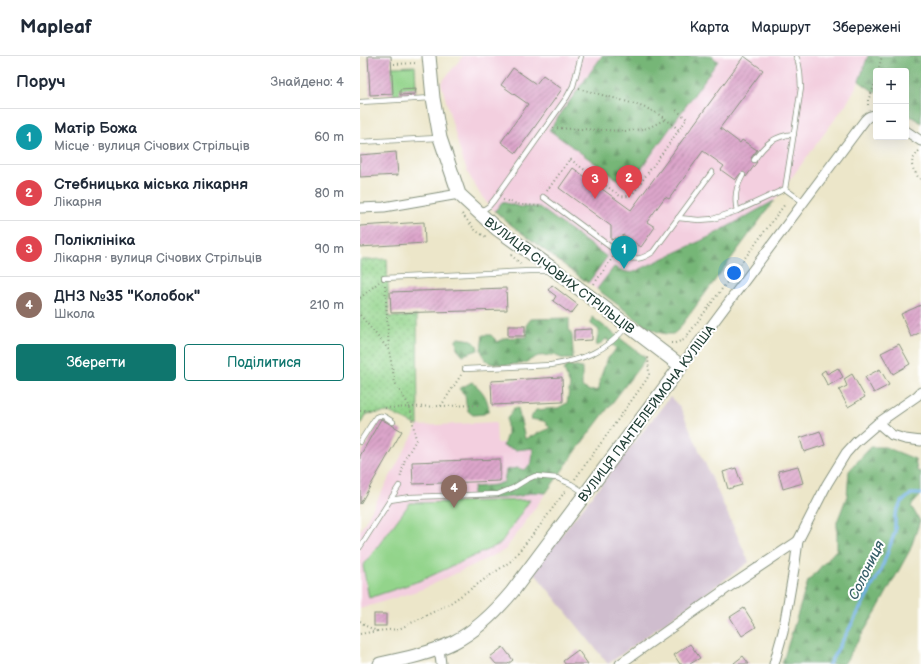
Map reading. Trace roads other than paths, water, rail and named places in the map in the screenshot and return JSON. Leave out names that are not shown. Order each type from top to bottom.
[{"type":"street","name":"ВУЛИЦЯ СІЧОВИХ СТРІЛЬЦІВ","points":[[429,56],[433,98],[440,138],[459,194],[497,229],[556,271],[681,366]]},
{"type":"street","name":"ВУЛИЦЯ ПАНТЕЛЕЙМОНА КУЛІША","points":[[380,664],[408,658],[454,642],[469,633],[501,605],[865,120],[872,116]]},
{"type":"street","points":[[909,133],[921,141]]},
{"type":"street","points":[[360,208],[384,206],[459,194]]},
{"type":"street","points":[[774,664],[783,632],[798,541],[827,484],[846,453],[856,442],[878,423],[921,392]]},
{"type":"street","points":[[878,423],[892,436],[921,441]]},
{"type":"street","points":[[620,664],[726,589],[798,541]]},
{"type":"street","points":[[439,648],[441,664]]},
{"type":"lane","points":[[479,213],[489,206],[498,196],[567,97],[573,86],[581,56]]},
{"type":"lane","points":[[785,189],[801,88],[799,62],[796,56]]},
{"type":"lane","points":[[360,102],[433,98]]},
{"type":"lane","points":[[754,160],[768,143],[778,137],[794,134]]},
{"type":"lane","points":[[360,142],[440,138]]},
{"type":"lane","points":[[543,197],[624,257],[636,259],[646,257],[653,252],[712,172]]},
{"type":"lane","points":[[736,212],[735,194],[743,175]]},
{"type":"lane","points":[[785,189],[803,202]]},
{"type":"lane","points":[[678,218],[699,220],[713,219],[736,212],[785,189]]},
{"type":"lane","points":[[384,278],[556,271]]},
{"type":"lane","points":[[465,369],[565,363],[598,351],[611,343],[627,326]]},
{"type":"lane","points":[[360,442],[378,415],[381,415],[393,422]]},
{"type":"lane","points":[[390,500],[410,497],[498,494],[535,476],[557,478],[571,484],[585,493]]},
{"type":"lane","points":[[360,547],[399,486]]},
{"type":"waterway","name":"Солониця","points":[[829,664],[881,570],[895,532],[895,515],[901,503],[911,494],[921,494]]},
{"type":"place","name":"Стебницька міська лікарня","points":[[629,198]]},
{"type":"place","name":"Поліклініка","points":[[595,199]]},
{"type":"place","name":"Матір Божа","points":[[624,269]]},
{"type":"place","name":"ДНЗ №35 \"Колобок\"","points":[[454,508]]}]
